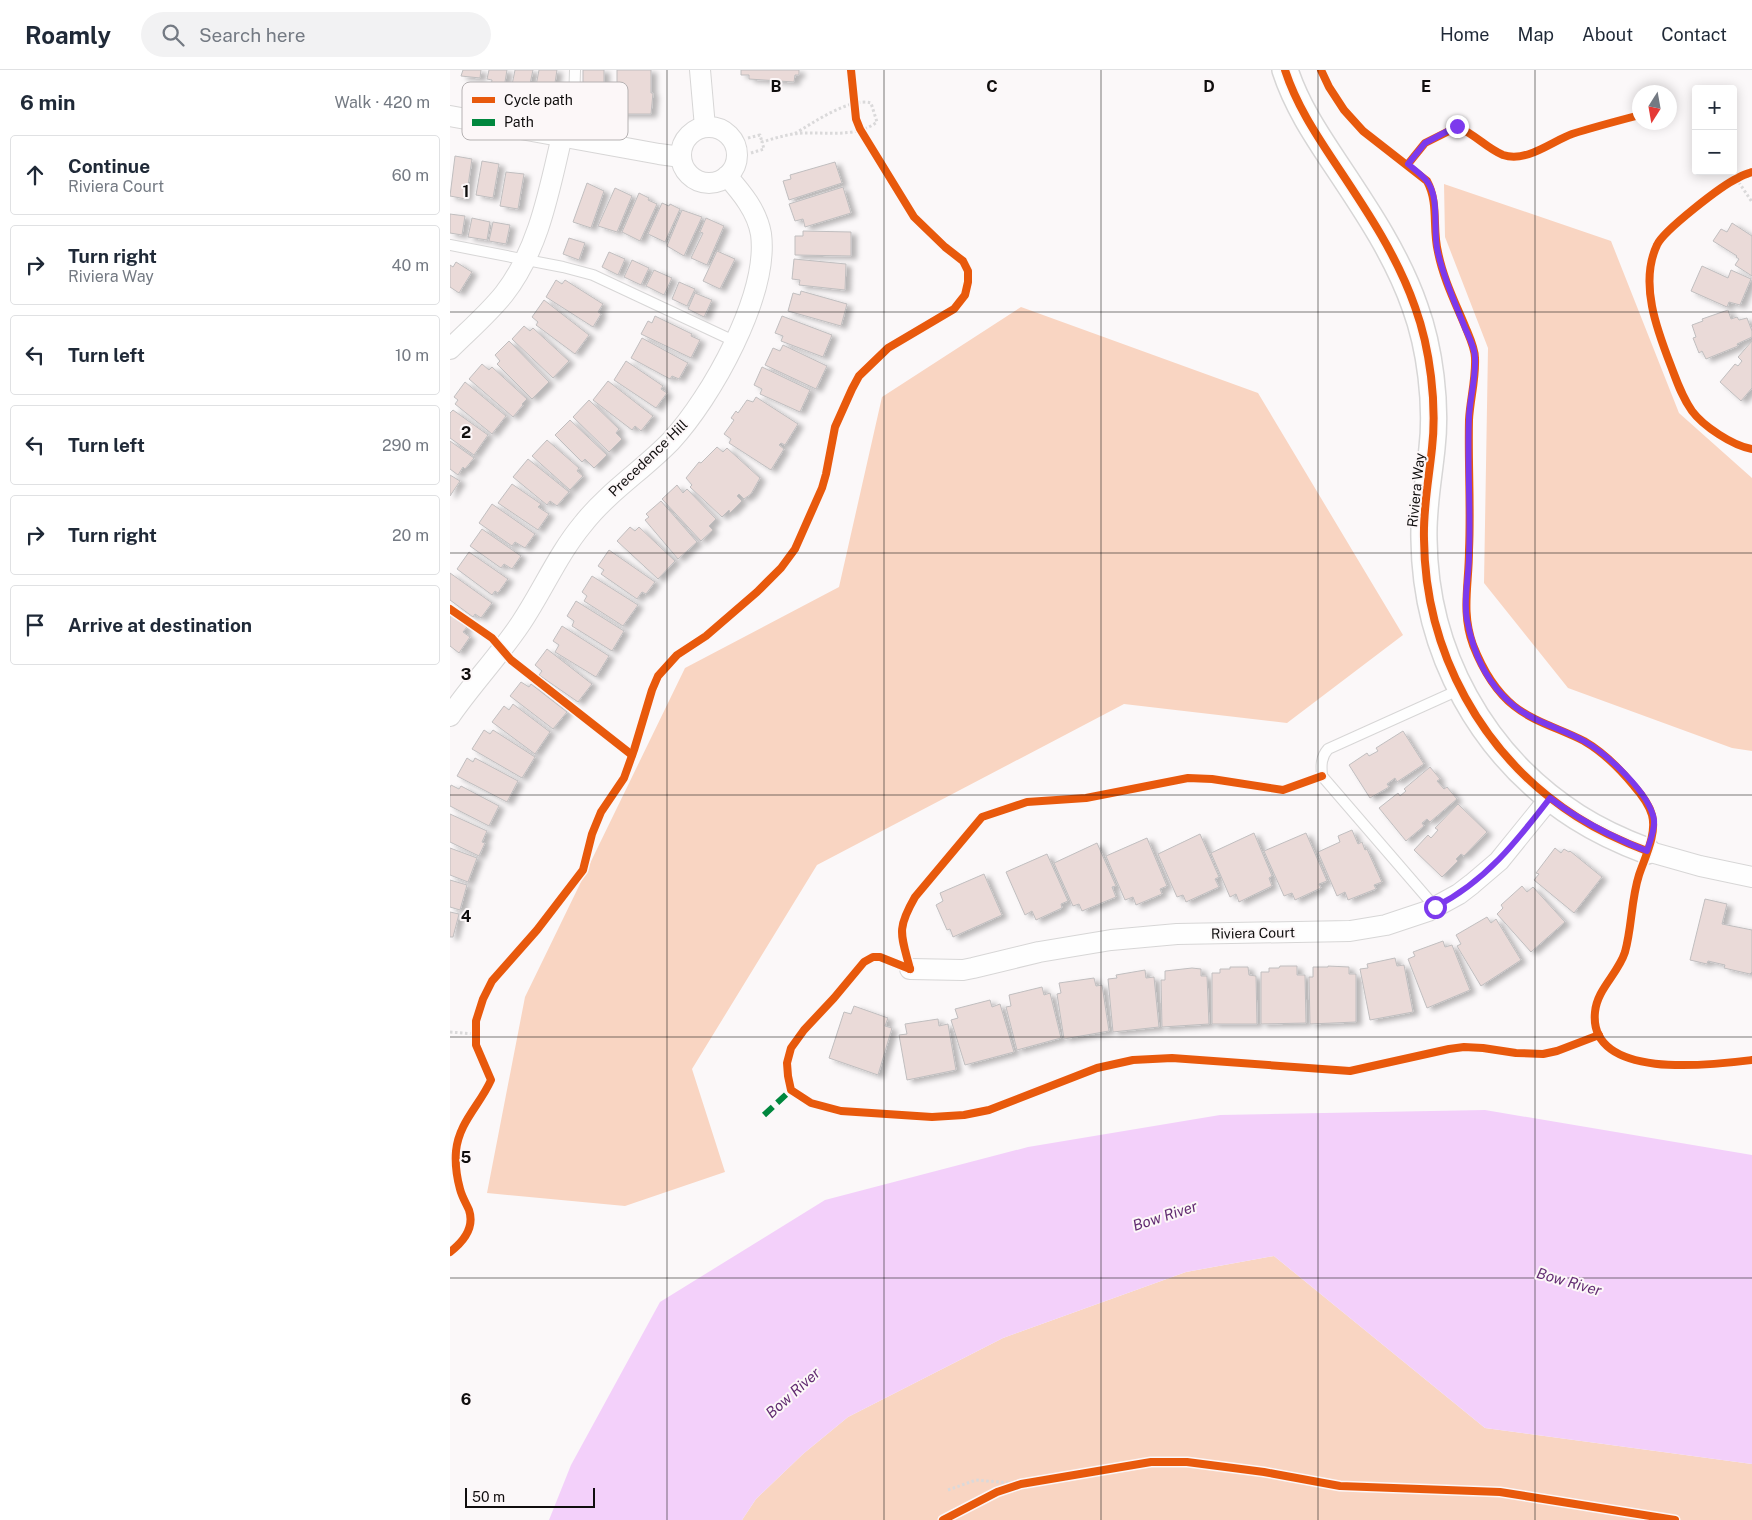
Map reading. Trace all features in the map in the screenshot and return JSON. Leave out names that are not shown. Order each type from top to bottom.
[{"type":"street","points":[[700,70],[705,127]]},
{"type":"street","name":"Riviera Way","points":[[1285,70],[1290,86],[1305,117],[1380,232],[1415,307],[1424,339],[1434,411],[1433,446],[1426,497],[1424,539],[1431,609],[1438,635],[1461,689],[1475,714],[1493,740],[1516,767],[1550,798],[1588,823],[1614,837],[1647,851],[1752,877]]},
{"type":"street","points":[[705,127],[714,127],[722,130],[735,143],[737,161],[728,176],[720,181],[702,182],[694,179],[683,165],[681,157],[682,148],[690,134],[705,127]]},
{"type":"street","points":[[450,349],[503,295],[526,259],[540,223],[566,140]]},
{"type":"street","points":[[579,140],[681,157]]},
{"type":"street","name":"Precedence Hill","points":[[450,716],[521,624],[564,549],[585,522],[609,496],[670,441],[709,391],[745,318],[760,266],[762,244],[752,209],[728,176]]},
{"type":"street","name":"Riviera Court","points":[[910,969],[973,968],[1072,946],[1144,937],[1177,934],[1350,931],[1386,925],[1435,907],[1459,894],[1492,868],[1550,798]]},
{"type":"lane","points":[[450,245],[526,259],[593,275],[734,341]]},
{"type":"lane","points":[[1435,907],[1322,776],[1322,765],[1324,755],[1328,749],[1461,689]]},
{"type":"path","points":[[762,142],[794,134],[846,133],[871,126],[877,122],[871,103],[865,101],[841,107],[794,134]]},
{"type":"path","points":[[748,138],[760,135],[764,149],[751,153]]},
{"type":"path","points":[[1729,184],[1740,176],[1752,202]]},
{"type":"path","points":[[450,1032],[476,1034]]},
{"type":"path","points":[[948,1490],[976,1480],[1025,1484]]},
{"type":"path","points":[[997,1492],[1025,1484]]},
{"type":"shaded area","points":[[1444,184],[1611,241],[1679,413],[1752,478],[1752,751],[1732,748],[1568,688],[1484,583],[1488,348],[1445,237]]},
{"type":"shaded area","points":[[1021,307],[1258,393],[1403,635],[1287,723],[1124,704],[817,865],[692,1069],[725,1172],[625,1206],[487,1193],[525,997],[685,668],[839,587],[882,397]]},
{"type":"shaded area","points":[[1274,1256],[1485,1428],[1752,1464],[1752,1520],[742,1520],[756,1499],[803,1454],[848,1417],[1003,1338],[1186,1272]]},
{"type":"water","name":"Bow River","points":[[1485,1110],[1752,1155],[1752,1464],[1485,1428],[1274,1256],[1186,1272],[1003,1338],[848,1417],[803,1454],[756,1499],[742,1520],[549,1520],[571,1465],[660,1302],[825,1200],[1028,1147],[1220,1115]]},
{"type":"building","points":[[463,70],[481,70],[480,78],[461,76]]},
{"type":"building","points":[[489,70],[507,70],[505,82],[492,82],[492,80],[487,79]]},
{"type":"building","points":[[515,70],[533,70],[530,82],[513,82]]},
{"type":"building","points":[[539,70],[557,70],[555,82],[537,82]]},
{"type":"building","points":[[583,70],[604,70],[604,82],[583,82]]},
{"type":"building","points":[[617,70],[651,70],[651,93],[653,93],[651,114],[628,114],[628,82],[617,82]]},
{"type":"building","points":[[741,70],[799,70],[799,75],[795,75],[794,82],[749,79],[749,75],[741,75]]},
{"type":"building","points":[[455,156],[472,159],[466,199],[450,196]]},
{"type":"building","points":[[482,161],[499,164],[493,198],[476,195]]},
{"type":"building","points":[[835,162],[842,183],[789,200],[783,181],[791,179],[790,175]]},
{"type":"building","points":[[506,172],[524,174],[518,209],[500,206]]},
{"type":"building","points":[[587,183],[604,191],[591,228],[573,222]]},
{"type":"building","points":[[843,187],[851,213],[805,227],[803,219],[795,221],[789,204]]},
{"type":"building","points":[[615,188],[632,196],[617,232],[598,226]]},
{"type":"building","points":[[639,193],[657,204],[640,241],[622,232]]},
{"type":"building","points":[[662,203],[669,206],[670,204],[680,209],[665,242],[648,234]]},
{"type":"building","points":[[682,210],[702,217],[684,256],[667,246]]},
{"type":"building","points":[[450,214],[465,216],[462,235],[450,233]]},
{"type":"building","points":[[472,218],[490,222],[487,240],[468,237]]},
{"type":"building","points":[[706,218],[724,226],[707,265],[691,258],[703,233],[700,232]]},
{"type":"building","points":[[493,222],[510,225],[506,244],[489,241]]},
{"type":"building","points":[[1732,223],[1752,236],[1752,276],[1735,265],[1739,259],[1737,256],[1713,241],[1721,229],[1727,232]]},
{"type":"building","points":[[803,231],[851,232],[851,256],[795,255],[795,236],[803,236]]},
{"type":"building","points":[[569,238],[585,243],[579,260],[563,254]]},
{"type":"building","points":[[717,251],[735,259],[720,289],[703,281]]},
{"type":"building","points":[[609,252],[625,259],[618,275],[602,267]]},
{"type":"building","points":[[794,259],[846,264],[845,290],[799,285],[800,280],[792,279]]},
{"type":"building","points":[[632,260],[649,268],[641,285],[624,277]]},
{"type":"building","points":[[456,262],[472,272],[459,293],[450,287],[450,265],[453,267]]},
{"type":"building","points":[[1702,266],[1728,278],[1731,270],[1751,279],[1740,305],[1729,302],[1727,307],[1691,291]]},
{"type":"building","points":[[654,270],[672,278],[664,295],[646,286]]},
{"type":"building","points":[[556,280],[562,284],[565,280],[603,304],[598,312],[601,314],[593,327],[546,297]]},
{"type":"building","points":[[679,282],[695,289],[687,306],[672,299]]},
{"type":"building","points":[[801,291],[847,304],[841,326],[788,311],[793,293],[800,295]]},
{"type":"building","points":[[695,293],[712,300],[704,317],[688,309]]},
{"type":"building","points":[[544,300],[589,335],[575,354],[536,325],[538,322],[532,317]]},
{"type":"building","points":[[1728,310],[1731,319],[1737,317],[1739,320],[1747,318],[1752,331],[1752,337],[1737,344],[1738,346],[1706,359],[1702,351],[1699,353],[1693,338],[1696,337],[1692,325],[1703,321],[1702,319]]},
{"type":"building","points":[[655,316],[692,334],[691,336],[700,340],[691,358],[641,334],[648,321],[652,323]]},
{"type":"building","points":[[782,316],[832,335],[823,357],[781,341],[783,336],[775,333]]},
{"type":"building","points":[[524,326],[530,331],[533,328],[569,361],[553,378],[512,339]]},
{"type":"building","points":[[642,338],[688,363],[679,379],[672,376],[670,379],[631,358]]},
{"type":"building","points":[[509,341],[549,382],[532,399],[497,364],[500,361],[495,355]]},
{"type":"building","points":[[1752,341],[1752,388],[1741,401],[1720,382],[1735,364],[1738,366],[1742,361],[1738,357]]},
{"type":"building","points":[[783,345],[827,366],[816,389],[765,365],[773,348],[780,351]]},
{"type":"building","points":[[626,361],[663,386],[661,389],[667,393],[656,408],[614,380]]},
{"type":"building","points":[[482,364],[489,370],[492,367],[527,399],[513,417],[469,379]]},
{"type":"building","points":[[762,367],[810,390],[800,412],[760,394],[762,389],[754,385]]},
{"type":"building","points":[[608,381],[653,416],[641,431],[635,426],[632,430],[593,400]]},
{"type":"building","points":[[465,382],[506,416],[492,434],[455,404],[458,400],[454,397]]},
{"type":"building","points":[[756,397],[798,424],[785,445],[781,443],[779,445],[784,449],[771,470],[729,443],[731,439],[724,434],[734,420],[731,418],[736,411],[738,413],[747,400],[753,402]]},
{"type":"building","points":[[589,400],[619,429],[616,433],[622,439],[609,452],[573,417]]},
{"type":"building","points":[[453,410],[488,435],[474,455],[450,438],[450,413]]},
{"type":"building","points":[[570,420],[607,455],[594,468],[585,459],[582,462],[555,435]]},
{"type":"building","points":[[547,440],[579,468],[577,471],[583,476],[570,490],[532,456]]},
{"type":"building","points":[[450,441],[474,458],[465,469],[463,467],[458,475],[450,469]]},
{"type":"building","points":[[717,447],[723,452],[727,448],[760,478],[751,494],[744,499],[739,494],[737,496],[742,501],[730,513],[729,510],[722,517],[690,487],[692,485],[686,478],[699,462],[701,463]]},
{"type":"building","points":[[528,459],[569,492],[557,506],[550,501],[547,505],[513,477]]},
{"type":"building","points":[[450,475],[460,481],[450,496]]},
{"type":"building","points":[[512,484],[541,504],[538,507],[549,514],[538,530],[498,503]]},
{"type":"building","points":[[677,485],[683,493],[687,489],[716,519],[709,526],[713,530],[701,541],[662,499]]},
{"type":"building","points":[[661,501],[697,542],[678,559],[645,520],[649,517],[646,514]]},
{"type":"building","points":[[492,504],[535,534],[525,548],[515,542],[512,546],[479,523]]},
{"type":"building","points":[[630,527],[635,531],[639,527],[675,561],[658,579],[617,541]]},
{"type":"building","points":[[482,529],[521,556],[512,569],[504,564],[501,568],[470,546]]},
{"type":"building","points":[[609,550],[655,582],[646,594],[642,592],[637,599],[601,574],[604,570],[598,566]]},
{"type":"building","points":[[469,552],[508,579],[498,593],[495,591],[492,595],[457,569]]},
{"type":"building","points":[[450,573],[492,603],[481,618],[475,614],[473,617],[450,600]]},
{"type":"building","points":[[592,576],[638,605],[623,626],[584,601],[587,596],[582,592]]},
{"type":"building","points":[[576,601],[624,631],[612,651],[572,626],[574,621],[567,616]]},
{"type":"building","points":[[450,615],[467,627],[463,632],[470,637],[459,653],[450,646]]},
{"type":"building","points":[[562,626],[609,656],[596,677],[555,652],[559,645],[553,641]]},
{"type":"building","points":[[547,649],[592,684],[578,702],[539,675],[542,671],[535,665]]},
{"type":"building","points":[[521,682],[529,687],[531,684],[567,712],[553,729],[510,696]]},
{"type":"building","points":[[513,704],[550,732],[535,754],[492,722],[504,706],[509,710]]},
{"type":"building","points":[[484,730],[490,734],[493,730],[535,757],[522,778],[472,749]]},
{"type":"building","points":[[1403,731],[1424,764],[1397,782],[1395,778],[1387,784],[1389,787],[1370,798],[1349,765],[1367,753],[1369,756],[1378,751],[1376,748]]},
{"type":"building","points":[[467,758],[473,762],[475,758],[518,781],[507,802],[457,776]]},
{"type":"building","points":[[1430,767],[1440,779],[1437,781],[1444,789],[1447,787],[1457,799],[1430,822],[1427,819],[1422,823],[1424,826],[1406,841],[1379,808],[1398,793],[1400,796],[1406,791],[1404,789]]},
{"type":"building","points":[[451,785],[459,789],[461,786],[499,806],[489,826],[450,806]]},
{"type":"building","points":[[1458,804],[1487,832],[1464,856],[1461,854],[1456,859],[1458,861],[1442,877],[1414,850],[1428,835],[1431,838],[1438,830],[1435,828]]},
{"type":"building","points":[[450,814],[487,831],[482,842],[485,843],[479,856],[450,842]]},
{"type":"building","points":[[1352,830],[1358,844],[1362,842],[1365,850],[1367,849],[1382,882],[1374,885],[1376,889],[1348,900],[1345,892],[1337,896],[1318,852],[1340,842],[1338,836]]},
{"type":"building","points":[[1254,833],[1272,876],[1269,878],[1272,886],[1239,902],[1236,894],[1230,897],[1211,853]]},
{"type":"building","points":[[1306,833],[1327,881],[1319,884],[1321,888],[1295,900],[1292,893],[1284,896],[1264,851]]},
{"type":"building","points":[[1200,834],[1219,877],[1215,879],[1219,887],[1186,902],[1183,895],[1177,897],[1158,854]]},
{"type":"building","points":[[1147,838],[1167,886],[1160,889],[1162,894],[1136,905],[1133,897],[1125,900],[1106,856]]},
{"type":"building","points":[[1097,843],[1116,886],[1112,887],[1116,897],[1082,911],[1079,904],[1073,906],[1054,863]]},
{"type":"building","points":[[450,848],[477,858],[468,882],[450,875]]},
{"type":"building","points":[[1555,848],[1561,853],[1564,849],[1570,851],[1602,877],[1574,913],[1534,880],[1539,874],[1536,873]]},
{"type":"building","points":[[1047,854],[1068,901],[1061,904],[1062,908],[1036,920],[1032,911],[1025,915],[1006,872]]},
{"type":"building","points":[[984,874],[1002,915],[953,937],[950,929],[947,930],[936,905],[943,901],[940,893]]},
{"type":"building","points":[[450,880],[467,885],[460,910],[450,907]]},
{"type":"building","points":[[1522,886],[1527,892],[1533,887],[1565,922],[1531,952],[1497,914],[1503,908],[1501,905]]},
{"type":"building","points":[[1705,899],[1727,904],[1722,924],[1752,930],[1752,972],[1750,974],[1724,968],[1725,965],[1708,961],[1707,964],[1690,960]]},
{"type":"building","points":[[450,912],[459,914],[453,937],[450,937]]},
{"type":"building","points":[[1487,917],[1491,923],[1496,919],[1521,960],[1481,986],[1457,946],[1461,944],[1456,935]]},
{"type":"building","points":[[1443,941],[1445,947],[1452,945],[1470,990],[1427,1008],[1408,959],[1415,956],[1413,952]]},
{"type":"building","points":[[1395,958],[1397,966],[1404,965],[1413,1012],[1370,1020],[1360,969],[1368,968],[1367,964]]},
{"type":"building","points":[[1280,966],[1297,966],[1297,975],[1305,975],[1306,1023],[1261,1024],[1261,972],[1269,972],[1269,968],[1279,968]]},
{"type":"building","points":[[1230,967],[1248,967],[1249,975],[1256,976],[1257,1024],[1212,1024],[1212,973],[1220,973],[1220,969],[1230,969]]},
{"type":"building","points":[[1313,967],[1349,967],[1349,974],[1356,974],[1356,1022],[1310,1024],[1309,977],[1313,977]]},
{"type":"building","points":[[1201,969],[1201,976],[1207,976],[1209,1024],[1162,1027],[1161,980],[1165,980],[1165,971]]},
{"type":"building","points":[[1145,970],[1146,978],[1154,977],[1159,1027],[1113,1032],[1108,979],[1117,978],[1116,975]]},
{"type":"building","points":[[1094,978],[1096,986],[1102,985],[1109,1031],[1064,1039],[1057,994],[1061,993],[1059,983]]},
{"type":"building","points":[[1042,987],[1044,995],[1050,993],[1061,1038],[1017,1050],[1006,1007],[1011,1006],[1009,995]]},
{"type":"building","points":[[990,1000],[992,1007],[1000,1004],[1014,1052],[965,1065],[951,1020],[958,1018],[955,1009]]},
{"type":"building","points":[[854,1006],[888,1018],[885,1026],[892,1028],[878,1075],[829,1058],[844,1012],[851,1014]]},
{"type":"building","points":[[938,1019],[939,1026],[948,1024],[956,1070],[907,1080],[899,1035],[907,1034],[905,1024]]},
{"type":"marked path","points":[[764,1115],[791,1090]]},
{"type":"cycle path","points":[[450,1252],[467,1234],[470,1223],[469,1210],[458,1180],[456,1151],[465,1122],[491,1080],[476,1045],[476,1021],[483,999],[492,981],[537,930],[583,870],[592,834],[601,812],[624,778],[658,676],[677,655],[706,636],[757,592],[781,568],[795,549],[822,488],[835,427],[859,376],[888,348],[954,309],[965,295],[968,271],[963,261],[945,247],[914,217],[860,129],[856,119],[851,70]]},
{"type":"cycle path","points":[[1285,70],[1289,83],[1320,141],[1390,250],[1408,288],[1425,340],[1431,376],[1434,413],[1424,527],[1427,581],[1435,622],[1448,661],[1465,698],[1487,732],[1513,764],[1543,792],[1594,827],[1647,851]]},
{"type":"cycle path","points":[[1321,70],[1329,87],[1344,110],[1363,131],[1427,181],[1433,198],[1436,243],[1440,262],[1474,350],[1475,374],[1469,420],[1470,534],[1466,598],[1467,621],[1473,645],[1489,678],[1507,700],[1530,717],[1584,741],[1598,750],[1637,789],[1647,803],[1652,815],[1652,838],[1636,884],[1625,952],[1600,996],[1595,1012],[1598,1034],[1611,1049],[1631,1059],[1656,1064],[1710,1064],[1752,1060]]},
{"type":"cycle path","points":[[1408,164],[1425,143],[1457,127],[1491,149],[1512,157],[1530,154],[1572,134],[1632,117]]},
{"type":"cycle path","points":[[1752,172],[1719,189],[1662,238],[1657,245],[1652,260],[1650,275],[1652,306],[1660,337],[1688,406],[1703,423],[1719,434],[1736,444],[1752,449]]},
{"type":"cycle path","points":[[450,609],[492,638],[511,660],[632,755]]},
{"type":"cycle path","points":[[910,969],[902,932],[909,908],[915,897],[982,817],[1027,802],[1086,798],[1188,778],[1212,779],[1283,790],[1322,776]]},
{"type":"cycle path","points":[[910,969],[880,957],[873,957],[864,962],[804,1030],[791,1048],[787,1063],[791,1090],[811,1103],[841,1111],[932,1117],[964,1115],[989,1110],[1097,1068],[1133,1060],[1172,1058],[1350,1071],[1464,1047],[1543,1054],[1557,1051],[1599,1035]]},
{"type":"cycle path","points":[[943,1520],[997,1492],[1021,1484],[1151,1462],[1187,1462],[1264,1472],[1340,1486],[1500,1492],[1675,1520]]},
{"type":"route","points":[[1435,907],[1459,894],[1499,861],[1550,798],[1579,819],[1647,851],[1654,823],[1651,809],[1643,797],[1620,770],[1596,749],[1522,712],[1503,696],[1486,673],[1478,658],[1472,640],[1466,613],[1470,527],[1469,417],[1475,357],[1474,349],[1452,296],[1437,251],[1432,189],[1408,164],[1425,143],[1457,126]]}]
